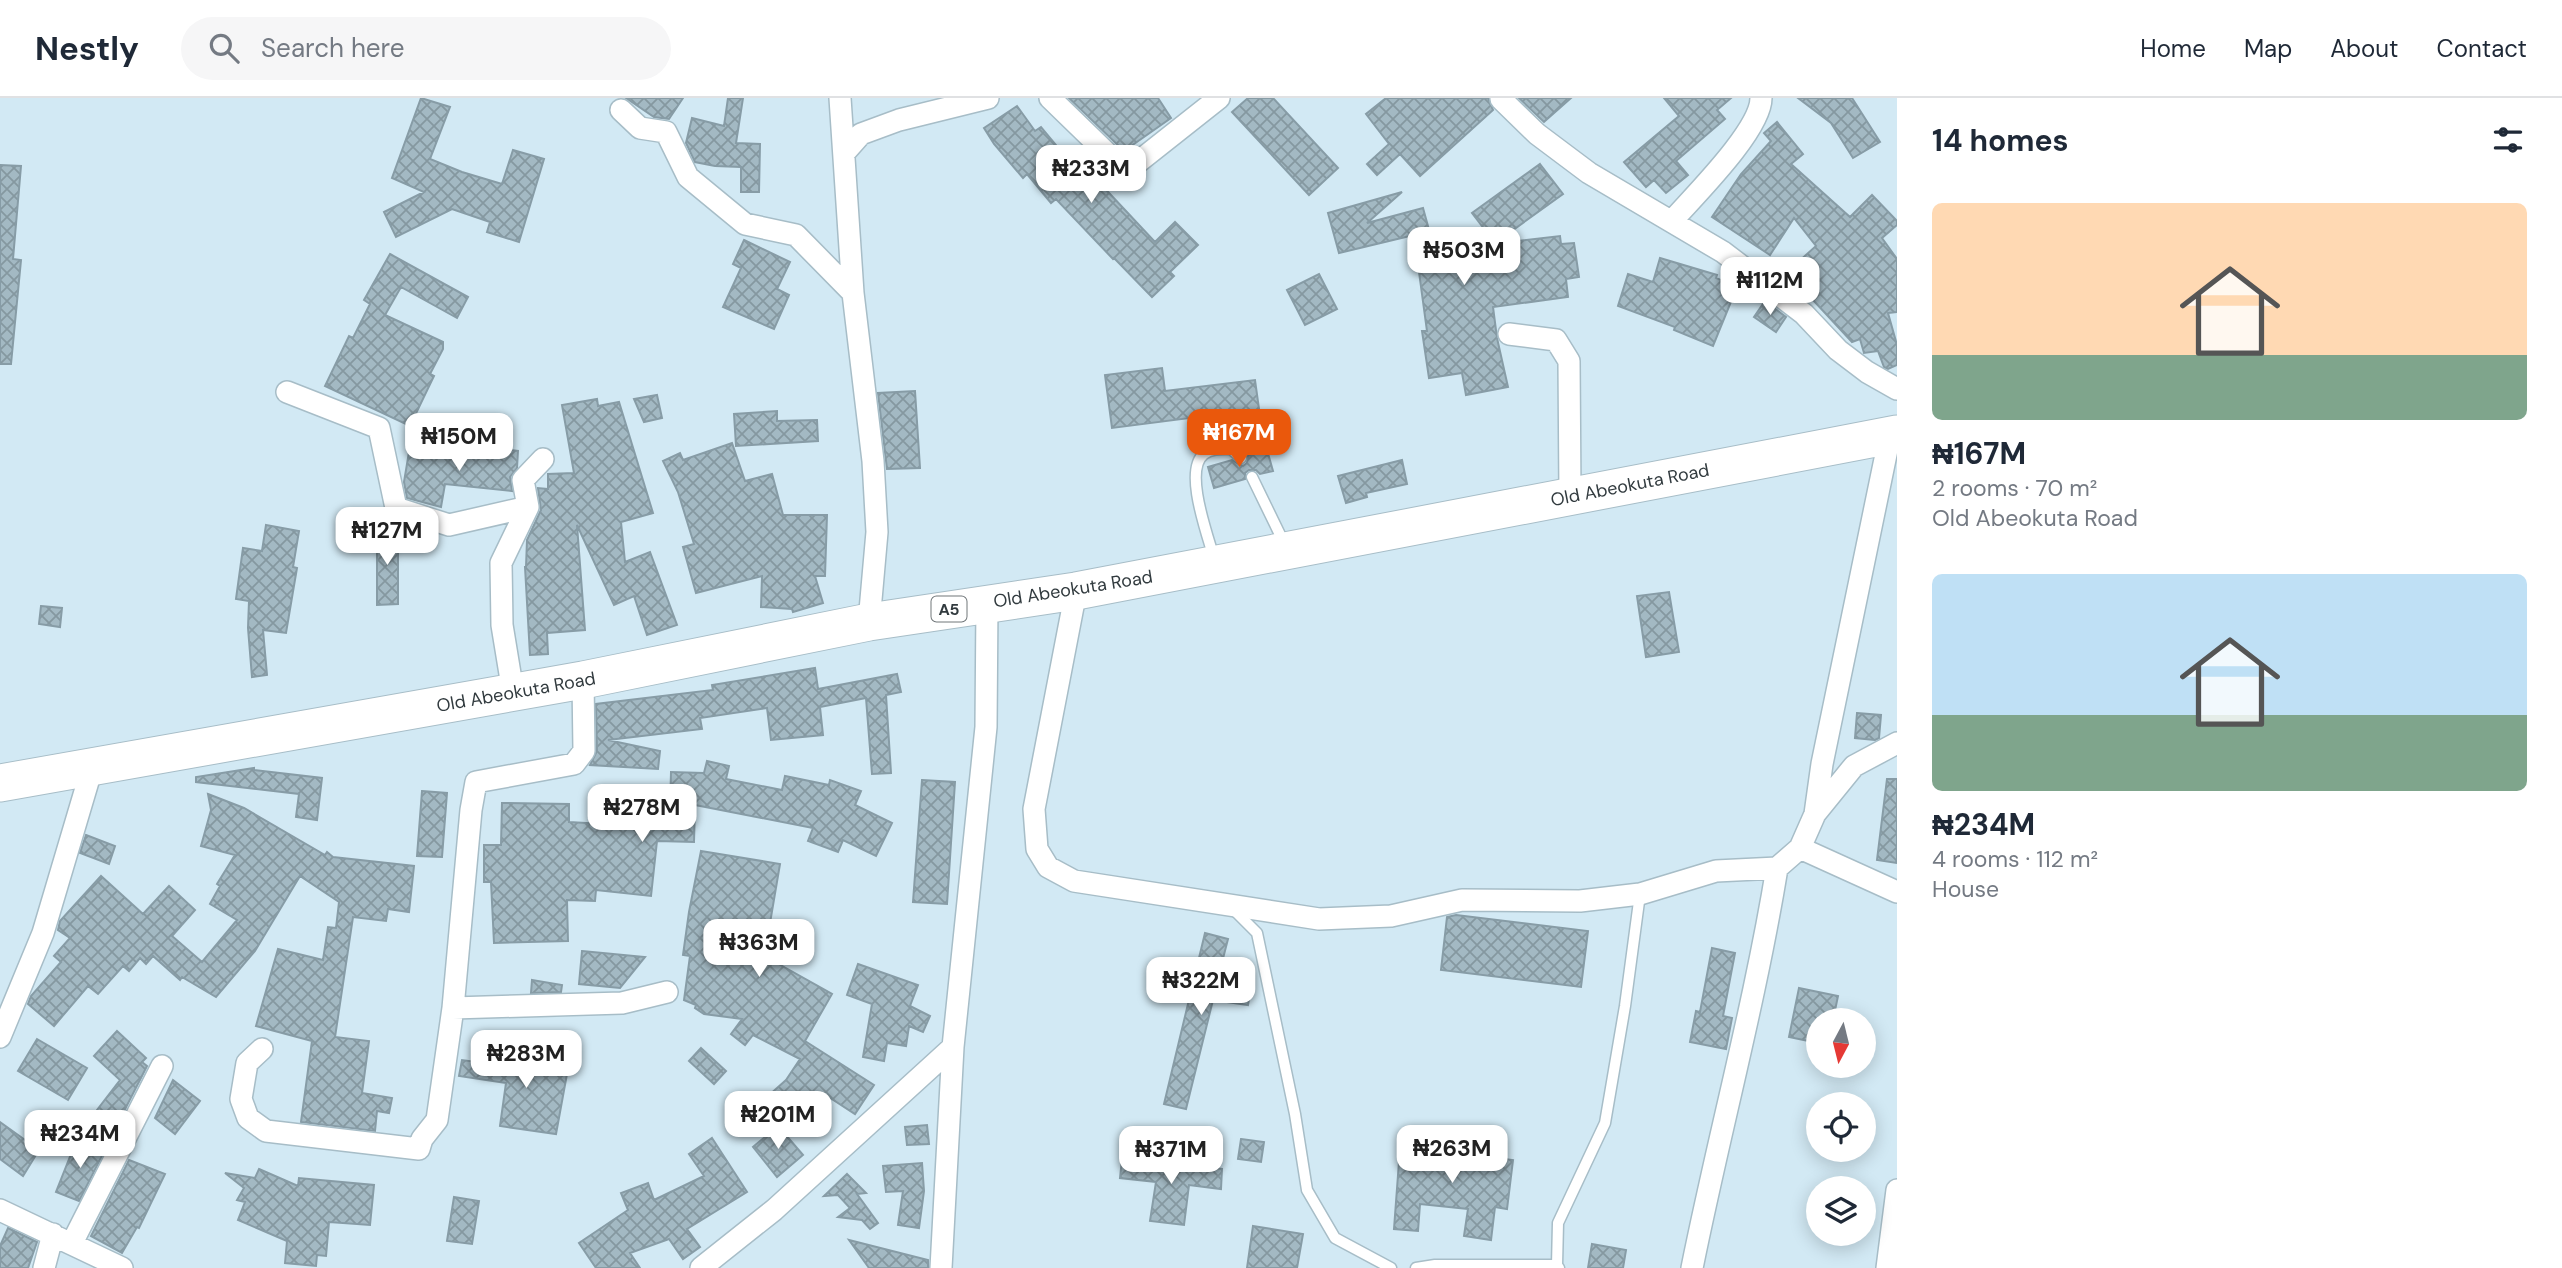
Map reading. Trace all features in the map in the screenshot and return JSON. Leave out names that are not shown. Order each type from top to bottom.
[{"type":"highway","name":"Old Abeokuta Road","points":[[0,783],[583,680],[869,622],[1076,591],[1894,435]]},
{"type":"street","points":[[841,98],[853,293],[873,461],[877,532],[869,622]]},
{"type":"street","points":[[845,152],[861,134],[899,120],[988,98]]},
{"type":"street","points":[[1050,98],[1119,165],[1133,166],[1219,98]]},
{"type":"street","points":[[1672,221],[1741,142],[1761,107],[1761,98]]},
{"type":"street","points":[[1501,99],[1537,134],[1588,173],[1723,252],[1804,314],[1838,350],[1897,390]]},
{"type":"street","points":[[621,110],[640,128],[666,132],[688,177],[745,224],[796,235],[853,293]]},
{"type":"street","points":[[1509,334],[1556,340],[1569,361],[1570,496]]},
{"type":"street","points":[[287,392],[379,428],[396,508],[449,525],[528,507]]},
{"type":"street","points":[[1815,814],[1822,764],[1894,435]]},
{"type":"street","points":[[513,692],[502,625],[501,563],[528,507],[523,480],[543,459]]},
{"type":"street","points":[[1076,591],[1034,809],[1037,849],[1048,867],[1074,881],[1319,919],[1391,916],[1462,900],[1580,901],[1640,894],[1716,871],[1777,869]]},
{"type":"street","points":[[941,1268],[953,1047],[986,727],[987,603]]},
{"type":"street","points":[[262,1049],[247,1063],[241,1099],[248,1118],[267,1131],[419,1149],[422,1139],[437,1120],[453,1008],[471,810],[476,782],[574,764],[584,751],[583,680]]},
{"type":"street","points":[[1692,1268],[1723,1118],[1762,956],[1777,869],[1800,848],[1815,814],[1854,766],[1897,743]]},
{"type":"street","points":[[0,1037],[43,933],[92,768]]},
{"type":"street","points":[[1800,848],[1897,892]]},
{"type":"street","points":[[453,1008],[622,1003],[667,992]]},
{"type":"street","points":[[701,1268],[774,1210],[953,1047]]},
{"type":"street","points":[[44,1268],[162,1066]]},
{"type":"street","points":[[1887,1268],[1897,1190]]},
{"type":"street","points":[[0,1210],[122,1268]]},
{"type":"lane","points":[[1216,564],[1195,479],[1196,464],[1204,454],[1216,449],[1231,449],[1241,458]]},
{"type":"lane","points":[[1252,477],[1288,550]]},
{"type":"lane","points":[[1416,1268],[1435,1265],[1558,1266],[1558,1223],[1605,1123],[1640,894]]},
{"type":"lane","points":[[1230,906],[1257,933],[1295,1115],[1307,1190],[1335,1238],[1391,1268]]},
{"type":"building","points":[[421,98],[450,107],[430,159],[502,184],[513,150],[544,159],[519,242],[487,232],[490,222],[452,209],[396,237],[384,212],[424,192],[392,178]]},
{"type":"building","points":[[626,98],[683,98],[669,119],[654,117]]},
{"type":"building","points":[[728,98],[743,98],[736,143],[760,144],[759,192],[741,192],[741,167],[695,162],[686,143],[692,118],[724,126]]},
{"type":"building","points":[[1069,98],[1158,98],[1171,118],[1124,151]]},
{"type":"building","points":[[1248,98],[1273,98],[1338,168],[1309,195],[1232,112]]},
{"type":"building","points":[[1386,98],[1488,98],[1493,110],[1420,176],[1400,154],[1377,175],[1367,164],[1389,144],[1366,114]]},
{"type":"building","points":[[1519,98],[1571,98],[1544,122]]},
{"type":"building","points":[[1664,98],[1731,98],[1717,110],[1725,119],[1676,161],[1688,175],[1666,193],[1654,180],[1646,187],[1624,162],[1679,116]]},
{"type":"building","points":[[1798,98],[1852,98],[1880,142],[1853,158],[1831,123]]},
{"type":"building","points":[[1017,106],[1035,131],[1041,127],[1056,145],[1050,150],[1083,189],[1095,178],[1155,242],[1175,222],[1198,245],[1170,272],[1174,276],[1152,297],[1056,199],[1051,203],[1027,174],[1023,178],[994,144],[984,128]]},
{"type":"building","points":[[1777,122],[1803,154],[1791,164],[1850,217],[1872,195],[1897,221],[1897,225],[1882,238],[1897,259],[1897,312],[1888,313],[1897,345],[1897,365],[1888,369],[1884,367],[1878,351],[1864,353],[1860,339],[1852,342],[1787,272],[1816,246],[1794,218],[1770,255],[1712,217],[1741,174],[1771,141],[1764,133]]},
{"type":"building","points":[[1540,164],[1563,194],[1495,243],[1472,213]]},
{"type":"building","points":[[0,165],[21,166],[13,259],[21,260],[11,364],[0,364]]},
{"type":"building","points":[[1402,192],[1367,223],[1423,208],[1431,237],[1442,236],[1444,250],[1560,236],[1561,244],[1574,243],[1579,277],[1566,279],[1568,297],[1493,307],[1508,387],[1466,395],[1462,373],[1429,378],[1422,331],[1427,331],[1414,235],[1339,253],[1328,213]]},
{"type":"building","points":[[744,240],[790,262],[777,289],[789,295],[774,329],[723,307],[741,268],[733,264]]},
{"type":"building","points":[[390,254],[468,297],[457,318],[401,287],[385,315],[443,342],[443,349],[430,374],[434,376],[410,426],[325,386],[349,336],[353,338],[370,304],[364,300]]},
{"type":"building","points":[[1660,258],[1717,275],[1716,278],[1737,287],[1713,346],[1674,330],[1675,327],[1618,306],[1628,274],[1653,282]]},
{"type":"building","points":[[1319,274],[1337,309],[1305,325],[1287,290]]},
{"type":"building","points":[[1765,301],[1786,317],[1776,332],[1754,317]]},
{"type":"building","points":[[1162,368],[1165,391],[1255,380],[1261,423],[1199,430],[1197,417],[1112,428],[1105,375]]},
{"type":"building","points":[[915,391],[920,468],[887,469],[878,393]]},
{"type":"building","points":[[657,395],[662,418],[644,422],[634,399]]},
{"type":"building","points":[[597,399],[598,406],[619,402],[653,513],[621,522],[625,562],[650,552],[677,625],[647,635],[634,596],[614,605],[577,525],[585,630],[547,633],[548,654],[530,655],[525,567],[527,540],[541,510],[538,488],[548,489],[548,474],[574,473],[562,405]]},
{"type":"building","points":[[777,411],[777,421],[817,420],[818,441],[736,446],[734,414]]},
{"type":"building","points":[[732,443],[745,481],[772,474],[783,515],[827,515],[825,576],[815,576],[823,603],[793,612],[792,609],[761,607],[762,576],[696,593],[683,547],[694,544],[678,492],[663,461],[680,453],[683,460]]},
{"type":"building","points":[[466,445],[518,451],[517,468],[510,477],[512,491],[445,484],[441,507],[407,498],[404,482],[409,452],[464,461]]},
{"type":"building","points":[[1267,450],[1273,471],[1260,474],[1256,470],[1249,470],[1245,473],[1245,479],[1214,488],[1208,467],[1232,460],[1243,466],[1247,463],[1248,456]]},
{"type":"building","points":[[1402,460],[1407,484],[1366,493],[1367,497],[1346,503],[1338,476]]},
{"type":"building","points":[[266,525],[299,531],[293,567],[297,568],[286,633],[263,630],[267,675],[252,677],[249,601],[236,599],[243,548],[262,551]]},
{"type":"building","points":[[377,530],[398,530],[398,604],[377,605]]},
{"type":"building","points":[[1669,592],[1679,652],[1646,657],[1637,596]]},
{"type":"building","points":[[41,606],[62,608],[60,627],[39,624]]},
{"type":"building","points":[[815,668],[818,689],[897,674],[901,692],[886,695],[891,773],[872,774],[866,698],[820,707],[823,735],[771,740],[767,708],[700,718],[702,729],[608,740],[660,751],[658,769],[590,765],[597,751],[596,704],[713,690],[712,685]]},
{"type":"building","points":[[1857,713],[1881,715],[1879,738],[1855,738]]},
{"type":"building","points":[[707,761],[729,766],[726,779],[782,790],[785,776],[829,785],[830,780],[861,791],[855,805],[892,823],[876,856],[843,840],[838,852],[808,841],[813,828],[695,805],[694,842],[657,841],[651,896],[596,890],[595,901],[567,900],[568,941],[494,943],[491,882],[484,882],[484,845],[501,845],[502,803],[569,804],[569,822],[603,824],[604,805],[670,809],[671,772],[704,773]]},
{"type":"building","points":[[254,768],[322,778],[317,820],[296,817],[299,794],[196,782],[196,777]]},
{"type":"building","points":[[1887,779],[1897,779],[1897,863],[1877,860]]},
{"type":"building","points":[[922,780],[955,782],[947,904],[913,902]]},
{"type":"building","points":[[422,791],[447,793],[442,857],[417,856]]},
{"type":"building","points":[[208,794],[244,808],[325,855],[327,852],[333,857],[414,866],[409,912],[388,909],[386,921],[353,917],[335,1037],[369,1041],[362,1093],[392,1098],[389,1113],[377,1111],[375,1131],[301,1122],[312,1041],[256,1026],[278,949],[323,960],[328,927],[336,928],[339,902],[300,876],[255,951],[216,997],[182,977],[180,980],[153,956],[146,964],[140,958],[129,971],[123,966],[98,994],[88,986],[54,1026],[28,1004],[31,996],[61,962],[54,956],[70,938],[58,930],[60,921],[101,876],[143,914],[169,886],[195,910],[172,936],[202,962],[237,920],[210,904],[220,886],[217,884],[235,855],[201,846],[211,810]]},
{"type":"building","points":[[86,835],[115,846],[109,864],[80,853]]},
{"type":"building","points":[[701,851],[780,864],[770,923],[773,923],[768,958],[832,994],[805,1041],[874,1085],[855,1114],[821,1092],[789,1120],[768,1096],[786,1080],[800,1059],[753,1035],[745,1045],[731,1034],[742,1019],[704,1014],[695,1008],[696,1005],[684,1000],[690,956],[683,955]]},
{"type":"building","points":[[1456,915],[1588,931],[1581,987],[1441,970],[1447,917]]},
{"type":"building","points":[[1205,933],[1228,939],[1217,982],[1251,987],[1248,1005],[1213,1000],[1186,1109],[1164,1104]]},
{"type":"building","points":[[1712,948],[1735,953],[1723,1016],[1732,1018],[1726,1049],[1690,1042],[1696,1011],[1700,1012]]},
{"type":"building","points":[[582,951],[645,957],[620,988],[579,984]]},
{"type":"building","points":[[858,964],[918,985],[910,1006],[930,1016],[923,1032],[909,1026],[906,1046],[887,1043],[884,1061],[863,1057],[872,1004],[847,995]]},
{"type":"building","points":[[532,980],[562,985],[561,992],[531,993]]},
{"type":"building","points":[[1799,988],[1838,996],[1836,1008],[1806,1008],[1806,1041],[1789,1037]]},
{"type":"building","points":[[117,1031],[146,1058],[142,1062],[147,1066],[117,1125],[97,1110],[120,1080],[94,1056]]},
{"type":"building","points":[[37,1039],[87,1068],[68,1100],[18,1071]]},
{"type":"building","points":[[701,1048],[726,1071],[714,1084],[689,1061]]},
{"type":"building","points":[[508,1053],[569,1063],[556,1134],[500,1126],[506,1083],[459,1076],[462,1060],[506,1066]]},
{"type":"building","points":[[173,1080],[200,1101],[175,1134],[155,1118]]},
{"type":"building","points":[[0,1122],[39,1150],[23,1176],[0,1159]]},
{"type":"building","points":[[927,1125],[929,1144],[907,1145],[905,1127]]},
{"type":"building","points":[[778,1126],[803,1155],[777,1177],[753,1147]]},
{"type":"building","points":[[1431,1137],[1467,1141],[1466,1154],[1513,1160],[1507,1209],[1495,1207],[1491,1240],[1464,1236],[1468,1209],[1420,1204],[1418,1231],[1394,1229],[1400,1148],[1429,1150]]},
{"type":"building","points":[[712,1138],[747,1192],[687,1229],[700,1247],[683,1259],[669,1239],[630,1253],[640,1268],[596,1268],[579,1243],[628,1210],[621,1193],[648,1183],[654,1200],[704,1176],[689,1154]]},
{"type":"building","points":[[77,1139],[105,1150],[79,1201],[56,1192]]},
{"type":"building","points":[[1241,1139],[1264,1142],[1261,1162],[1238,1159]]},
{"type":"building","points":[[1122,1159],[1222,1169],[1221,1189],[1189,1185],[1184,1225],[1150,1221],[1156,1182],[1120,1178]]},
{"type":"building","points":[[129,1160],[165,1174],[139,1228],[137,1227],[122,1253],[91,1236]]},
{"type":"building","points":[[922,1163],[924,1191],[919,1228],[898,1225],[903,1191],[886,1192],[883,1166]]},
{"type":"building","points":[[259,1169],[298,1186],[299,1178],[374,1185],[370,1225],[329,1222],[326,1256],[317,1255],[316,1266],[285,1263],[287,1241],[238,1220],[245,1202],[237,1200],[244,1188],[225,1173],[255,1178]]},
{"type":"building","points":[[847,1174],[866,1193],[857,1194],[878,1223],[870,1229],[862,1220],[838,1217],[850,1208],[838,1195],[824,1196]]},
{"type":"building","points":[[454,1197],[479,1201],[472,1244],[447,1241]]},
{"type":"building","points":[[1253,1226],[1303,1234],[1297,1268],[1247,1268]]},
{"type":"building","points":[[8,1228],[37,1242],[28,1268],[0,1268],[0,1246]]},
{"type":"building","points":[[849,1240],[928,1260],[928,1268],[869,1268]]},
{"type":"building","points":[[1592,1244],[1626,1250],[1623,1268],[1588,1268]]}]
